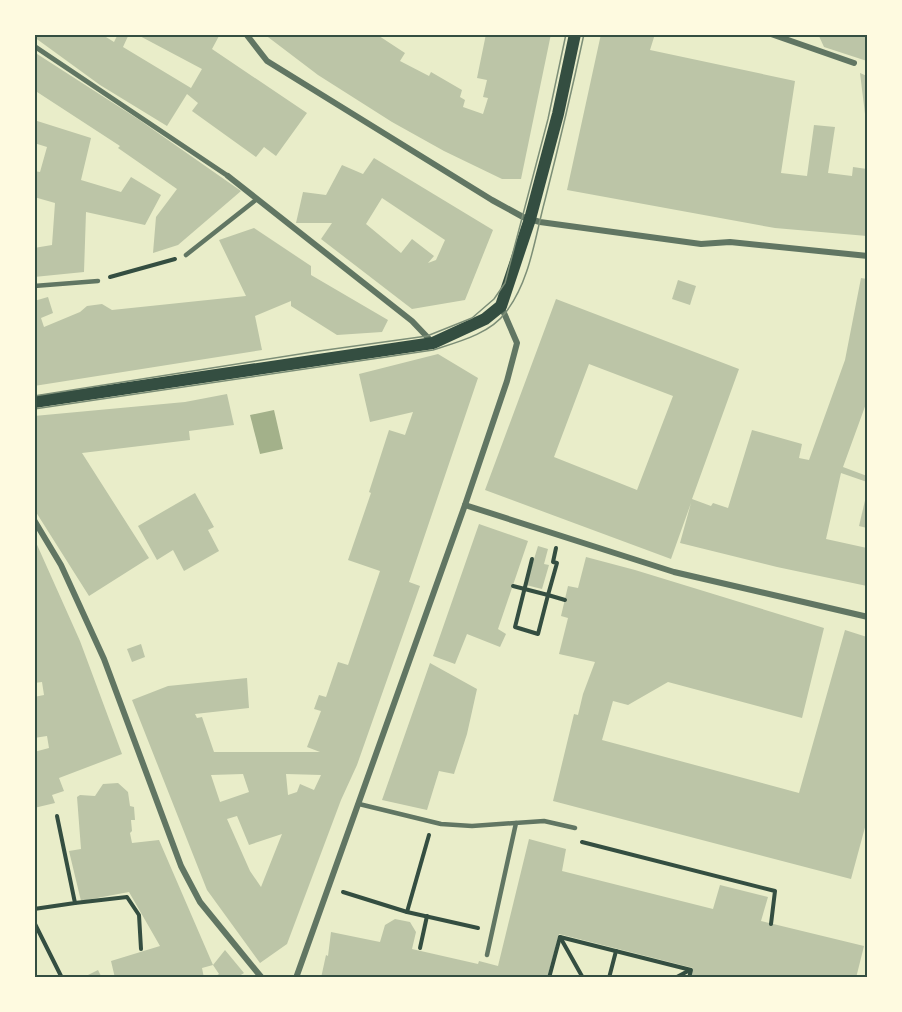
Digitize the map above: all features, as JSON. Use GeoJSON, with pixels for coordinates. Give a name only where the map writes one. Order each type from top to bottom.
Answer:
{"type":"FeatureCollection","features":[{"type":"Feature","properties":{"kind":"main road"},"geometry":{"type":"LineString","coordinates":[[34,402],[433,343],[485,320],[501,306],[530,219],[558,114],[575,34]]}},
{"type":"Feature","properties":{"kind":"street"},"geometry":{"type":"LineString","coordinates":[[246,34],[267,61],[484,195],[530,219],[577,228],[701,244],[730,242],[867,256]]}},
{"type":"Feature","properties":{"kind":"street"},"geometry":{"type":"LineString","coordinates":[[771,34],[854,63]]}},
{"type":"Feature","properties":{"kind":"street"},"geometry":{"type":"LineString","coordinates":[[34,46],[228,176],[412,321],[433,343]]}},
{"type":"Feature","properties":{"kind":"street"},"geometry":{"type":"LineString","coordinates":[[296,978],[507,381],[517,343],[501,306]]}},
{"type":"Feature","properties":{"kind":"street"},"geometry":{"type":"LineString","coordinates":[[465,505],[647,564],[867,617]]}},
{"type":"Feature","properties":{"kind":"street"},"geometry":{"type":"LineString","coordinates":[[34,520],[60,565],[104,659],[181,866],[200,902],[262,978]]}},
{"type":"Feature","properties":{"kind":"lane"},"geometry":{"type":"LineString","coordinates":[[186,255],[257,199]]}},
{"type":"Feature","properties":{"kind":"lane"},"geometry":{"type":"LineString","coordinates":[[34,286],[98,281]]}},
{"type":"Feature","properties":{"kind":"lane"},"geometry":{"type":"LineString","coordinates":[[359,804],[441,824],[472,826],[544,821],[575,828]]}},
{"type":"Feature","properties":{"kind":"lane"},"geometry":{"type":"LineString","coordinates":[[487,955],[516,823]]}},
{"type":"Feature","properties":{"kind":"path"},"geometry":{"type":"LineString","coordinates":[[98,281],[186,255]]}},
{"type":"Feature","properties":{"kind":"path"},"geometry":{"type":"LineString","coordinates":[[532,559],[515,627],[538,634],[557,563],[553,562],[557,544]]}},
{"type":"Feature","properties":{"kind":"path"},"geometry":{"type":"LineString","coordinates":[[513,586],[565,600]]}},
{"type":"Feature","properties":{"kind":"path"},"geometry":{"type":"LineString","coordinates":[[57,816],[75,903]]}},
{"type":"Feature","properties":{"kind":"path"},"geometry":{"type":"LineString","coordinates":[[407,912],[428,840],[430,821]]}},
{"type":"Feature","properties":{"kind":"path"},"geometry":{"type":"LineString","coordinates":[[575,828],[580,842],[775,891],[771,924]]}},
{"type":"Feature","properties":{"kind":"path"},"geometry":{"type":"LineString","coordinates":[[343,892],[407,912],[492,932]]}},
{"type":"Feature","properties":{"kind":"path"},"geometry":{"type":"LineString","coordinates":[[34,909],[127,897],[138,915],[141,949]]}},
{"type":"Feature","properties":{"kind":"path"},"geometry":{"type":"LineString","coordinates":[[420,948],[427,916]]}},
{"type":"Feature","properties":{"kind":"path"},"geometry":{"type":"LineString","coordinates":[[34,922],[62,978]]}},
{"type":"Feature","properties":{"kind":"path"},"geometry":{"type":"LineString","coordinates":[[560,937],[691,970]]}},
{"type":"Feature","properties":{"kind":"path"},"geometry":{"type":"LineString","coordinates":[[549,978],[560,937]]}},
{"type":"Feature","properties":{"kind":"path"},"geometry":{"type":"LineString","coordinates":[[560,937],[583,978]]}},
{"type":"Feature","properties":{"kind":"path"},"geometry":{"type":"LineString","coordinates":[[609,978],[616,951]]}},
{"type":"Feature","properties":{"kind":"path"},"geometry":{"type":"LineString","coordinates":[[675,978],[691,970]]}},
{"type":"Feature","properties":{"kind":"path"},"geometry":{"type":"LineString","coordinates":[[688,978],[691,970]]}},
{"type":"Feature","properties":{"kind":"shaded area"},"geometry":{"type":"Polygon","coordinates":[[[274,410],[283,449],[260,454],[250,415],[274,410]]]}},
{"type":"Feature","properties":{"kind":"building"},"geometry":{"type":"Polygon","coordinates":[[[34,34],[108,34],[106,37],[114,42],[118,34],[129,34],[123,47],[191,88],[202,69],[136,34],[216,34],[219,36],[212,49],[307,113],[276,156],[264,147],[256,157],[192,111],[198,103],[187,94],[167,126],[100,85],[34,37],[34,34]]]}},
{"type":"Feature","properties":{"kind":"building"},"geometry":{"type":"Polygon","coordinates":[[[264,34],[376,34],[405,53],[400,61],[429,76],[431,72],[462,90],[460,97],[465,100],[463,107],[483,114],[488,98],[483,97],[487,80],[477,78],[486,34],[551,34],[521,179],[502,179],[444,151],[392,122],[318,75],[264,34]]]}},
{"type":"Feature","properties":{"kind":"building"},"geometry":{"type":"Polygon","coordinates":[[[601,34],[655,34],[650,50],[795,81],[781,173],[807,176],[814,125],[835,127],[828,173],[852,176],[853,167],[867,169],[867,236],[775,228],[567,190],[601,34]]]}},
{"type":"Feature","properties":{"kind":"building"},"geometry":{"type":"Polygon","coordinates":[[[818,34],[867,34],[867,61],[824,47],[818,34]]]}},
{"type":"Feature","properties":{"kind":"building"},"geometry":{"type":"Polygon","coordinates":[[[34,52],[138,119],[241,191],[178,245],[153,253],[156,217],[177,189],[118,148],[120,146],[34,90],[34,52]]]}},
{"type":"Feature","properties":{"kind":"building"},"geometry":{"type":"Polygon","coordinates":[[[860,73],[867,76],[867,122],[866,122],[860,73]]]}},
{"type":"Feature","properties":{"kind":"building"},"geometry":{"type":"Polygon","coordinates":[[[34,120],[91,138],[81,180],[121,192],[131,177],[161,195],[145,225],[86,212],[84,272],[34,277],[34,248],[52,245],[55,203],[34,197],[34,171],[40,172],[47,147],[34,143],[34,120]]]}},
{"type":"Feature","properties":{"kind":"building"},"geometry":{"type":"Polygon","coordinates":[[[374,158],[493,230],[465,300],[412,309],[321,239],[332,223],[296,223],[303,192],[326,195],[342,165],[363,174],[374,158]],[[382,198],[366,224],[401,253],[412,239],[434,256],[428,263],[436,260],[445,240],[382,198]]]}},
{"type":"Feature","properties":{"kind":"building"},"geometry":{"type":"Polygon","coordinates":[[[254,228],[311,266],[311,275],[388,320],[382,332],[337,335],[291,306],[291,301],[255,316],[262,350],[34,386],[34,301],[48,297],[53,313],[41,318],[44,327],[80,312],[87,306],[102,304],[112,310],[246,296],[219,240],[254,228]]]}},
{"type":"Feature","properties":{"kind":"building"},"geometry":{"type":"Polygon","coordinates":[[[861,278],[867,279],[867,401],[843,467],[867,476],[867,482],[841,473],[826,539],[867,548],[867,586],[680,543],[691,503],[671,559],[485,490],[556,299],[739,369],[692,499],[711,506],[713,503],[728,508],[752,430],[802,444],[799,458],[809,460],[845,360],[861,278]],[[589,364],[554,457],[637,490],[673,396],[589,364]]]}},
{"type":"Feature","properties":{"kind":"building"},"geometry":{"type":"Polygon","coordinates":[[[678,280],[696,286],[690,305],[672,299],[678,280]]]}},
{"type":"Feature","properties":{"kind":"building"},"geometry":{"type":"Polygon","coordinates":[[[438,354],[478,378],[409,582],[420,586],[357,765],[341,800],[287,944],[260,963],[207,890],[132,700],[168,686],[247,678],[249,708],[195,714],[197,718],[202,717],[214,752],[320,752],[307,747],[321,711],[314,709],[319,695],[326,697],[338,662],[348,665],[380,571],[348,560],[389,430],[405,435],[413,412],[370,422],[359,374],[438,354]],[[243,774],[211,775],[220,802],[249,792],[243,774]],[[286,774],[288,795],[297,792],[300,784],[314,790],[321,775],[286,774]],[[237,816],[227,819],[250,871],[261,887],[282,834],[249,845],[237,816]]]}},
{"type":"Feature","properties":{"kind":"building"},"geometry":{"type":"Polygon","coordinates":[[[227,394],[234,425],[189,431],[190,440],[82,453],[149,558],[89,596],[34,509],[34,416],[185,402],[227,394]]]}},
{"type":"Feature","properties":{"kind":"building"},"geometry":{"type":"Polygon","coordinates":[[[867,492],[867,528],[859,526],[867,492]]]}},
{"type":"Feature","properties":{"kind":"building"},"geometry":{"type":"Polygon","coordinates":[[[195,493],[214,527],[208,530],[219,551],[184,571],[173,550],[157,560],[138,526],[195,493]]]}},
{"type":"Feature","properties":{"kind":"building"},"geometry":{"type":"Polygon","coordinates":[[[479,524],[528,541],[498,629],[506,634],[500,647],[467,634],[455,664],[433,656],[479,524]]]}},
{"type":"Feature","properties":{"kind":"building"},"geometry":{"type":"Polygon","coordinates":[[[34,538],[80,641],[122,754],[59,778],[64,791],[52,795],[55,803],[34,808],[34,752],[49,748],[47,736],[34,738],[34,697],[44,695],[42,682],[34,683],[34,538]]]}},
{"type":"Feature","properties":{"kind":"building"},"geometry":{"type":"Polygon","coordinates":[[[538,546],[548,549],[544,564],[549,565],[542,589],[526,585],[538,546]]]}},
{"type":"Feature","properties":{"kind":"building"},"geometry":{"type":"Polygon","coordinates":[[[586,557],[824,628],[802,718],[668,682],[628,705],[613,701],[602,740],[799,793],[845,630],[867,637],[867,820],[851,879],[553,801],[574,714],[578,715],[595,662],[559,654],[568,618],[561,616],[568,586],[578,588],[586,557]]]}},
{"type":"Feature","properties":{"kind":"building"},"geometry":{"type":"Polygon","coordinates":[[[141,644],[145,657],[132,662],[127,649],[141,644]]]}},
{"type":"Feature","properties":{"kind":"building"},"geometry":{"type":"Polygon","coordinates":[[[430,663],[477,689],[467,734],[454,774],[439,771],[427,810],[382,800],[430,663]]]}},
{"type":"Feature","properties":{"kind":"building"},"geometry":{"type":"Polygon","coordinates":[[[118,783],[128,792],[130,806],[134,807],[135,820],[131,820],[132,831],[130,833],[132,843],[159,840],[213,965],[202,968],[204,978],[115,978],[111,961],[160,946],[129,892],[81,901],[69,851],[81,849],[77,797],[80,795],[95,796],[103,784],[118,783]]]}},
{"type":"Feature","properties":{"kind":"building"},"geometry":{"type":"Polygon","coordinates":[[[529,839],[566,849],[562,871],[713,909],[720,885],[768,897],[761,921],[864,946],[856,978],[690,978],[693,968],[559,934],[547,978],[321,978],[326,955],[328,956],[331,932],[380,942],[385,925],[395,919],[410,922],[416,932],[412,949],[478,964],[479,961],[498,966],[529,839]]]}},
{"type":"Feature","properties":{"kind":"building"},"geometry":{"type":"Polygon","coordinates":[[[225,950],[244,973],[236,978],[213,978],[219,974],[213,965],[225,950]]]}},
{"type":"Feature","properties":{"kind":"building"},"geometry":{"type":"Polygon","coordinates":[[[98,970],[102,978],[82,978],[98,970]]]}},
{"type":"Feature","properties":{"kind":"tram line"},"geometry":{"type":"LineString","coordinates":[[34,396],[427,336],[472,318],[494,299],[505,283],[548,119],[566,34]]}},
{"type":"Feature","properties":{"kind":"tram line"},"geometry":{"type":"LineString","coordinates":[[34,409],[433,350],[473,336],[491,326],[499,320],[514,300],[526,273],[535,244],[584,34]]}}]}
